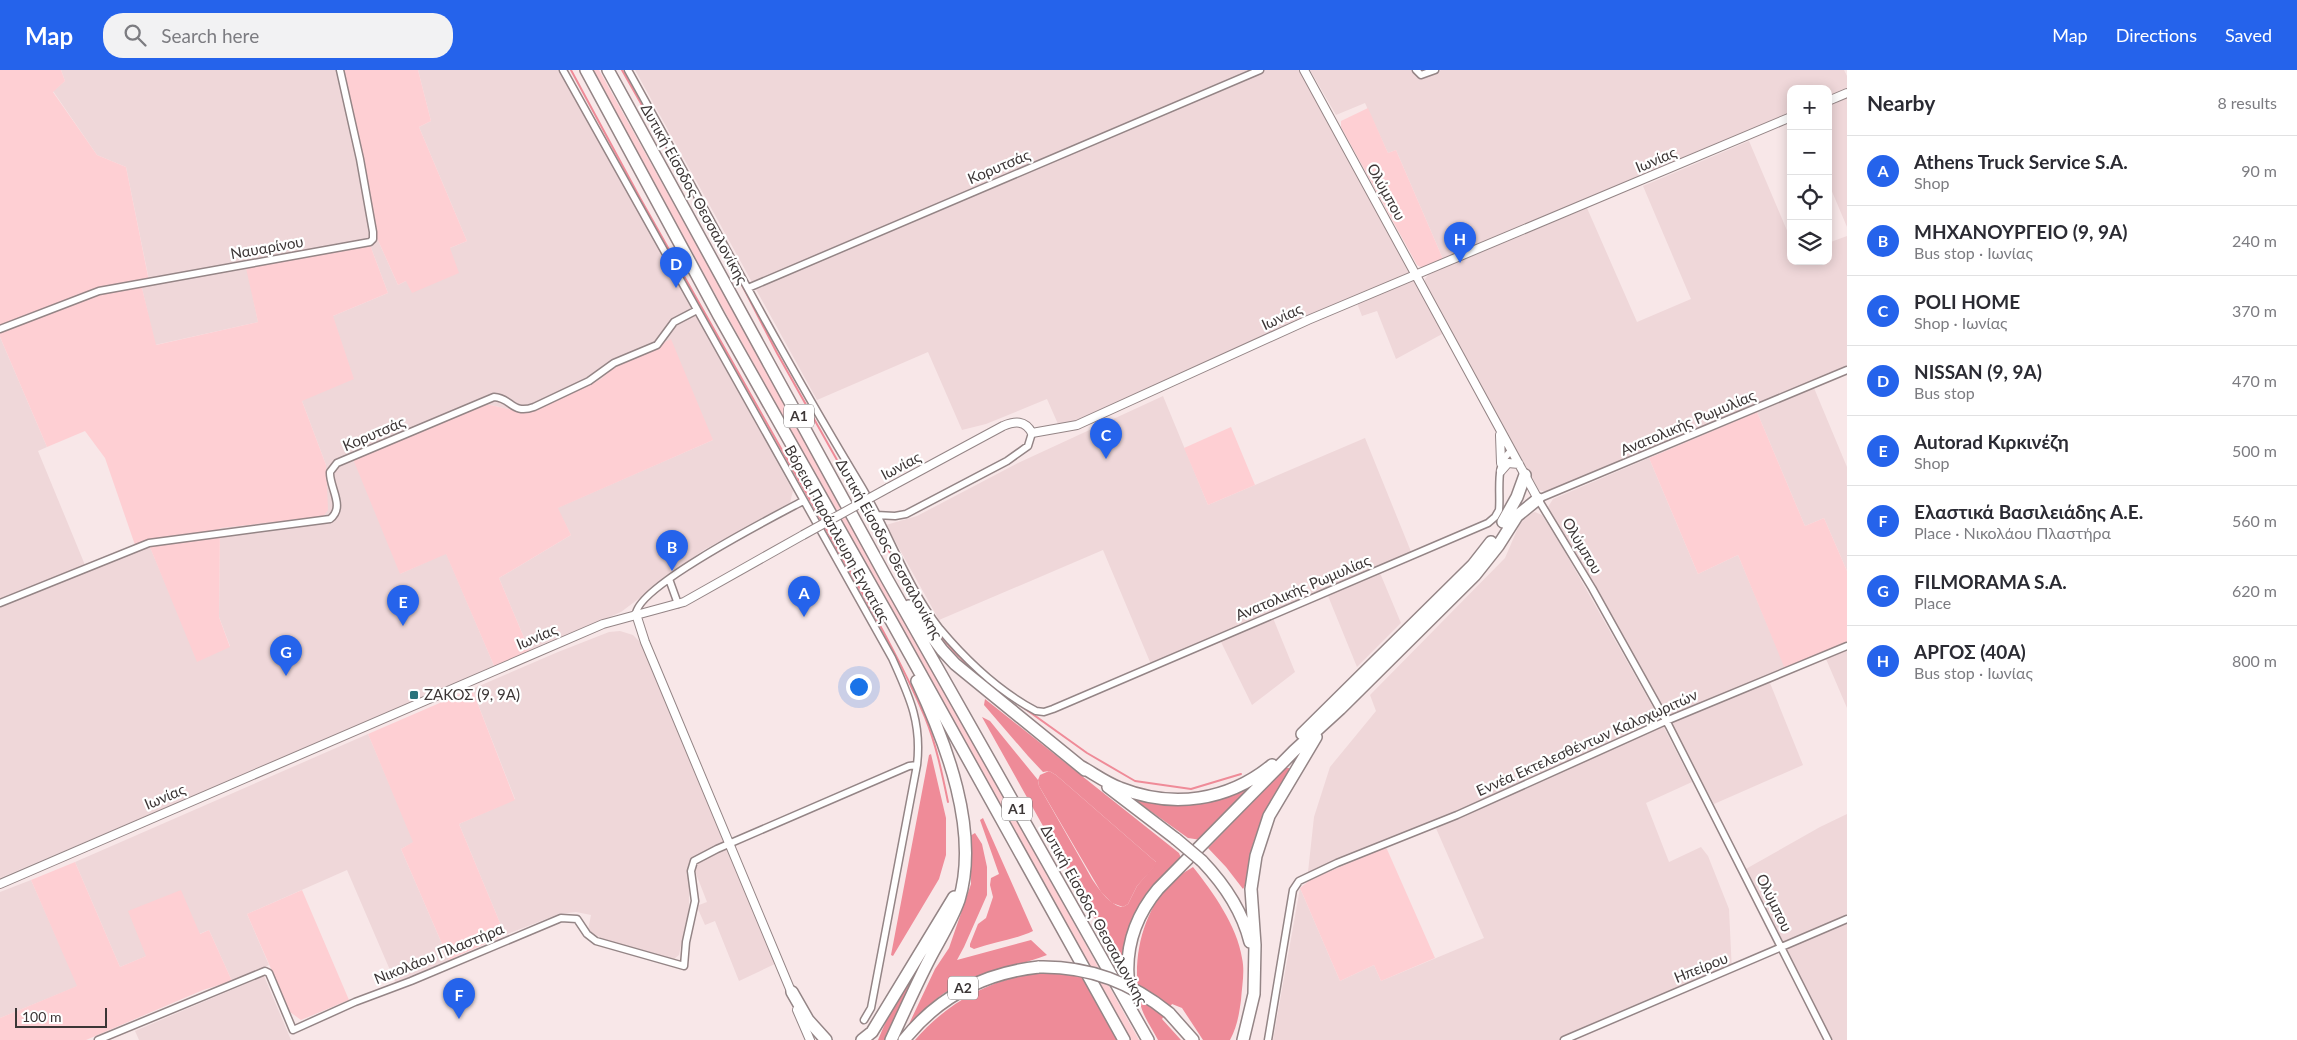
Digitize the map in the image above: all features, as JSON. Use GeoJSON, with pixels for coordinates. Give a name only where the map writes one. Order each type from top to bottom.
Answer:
{"type":"FeatureCollection","features":[{"type":"Feature","properties":{"kind":"highway","name":"Α1"},"geometry":{"type":"LineString","coordinates":[[586,70],[719,316],[894,624],[1124,1040]]}},
{"type":"Feature","properties":{"kind":"highway","name":"Δυτική Είσοδος Θεσσαλονίκης"},"geometry":{"type":"LineString","coordinates":[[608,70],[887,579],[1148,1040]]}},
{"type":"Feature","properties":{"kind":"highway"},"geometry":{"type":"LineString","coordinates":[[1080,766],[1135,794],[1169,800],[1200,799],[1244,784],[1282,756],[1329,706],[1473,565],[1490,544],[1511,510],[1525,475]]}},
{"type":"Feature","properties":{"kind":"highway"},"geometry":{"type":"LineString","coordinates":[[1511,510],[1526,500],[1538,499]]}},
{"type":"Feature","properties":{"kind":"highway"},"geometry":{"type":"LineString","coordinates":[[1148,1040],[1131,1000],[1127,973],[1131,940],[1142,910],[1158,888],[1294,751],[1340,709],[1475,574],[1498,546],[1517,516],[1538,499]]}},
{"type":"Feature","properties":{"kind":"highway"},"geometry":{"type":"LineString","coordinates":[[887,579],[902,595],[942,650],[955,664],[1080,766],[1202,861],[1226,888],[1236,906],[1247,931],[1254,961]]}},
{"type":"Feature","properties":{"kind":"highway"},"geometry":{"type":"LineString","coordinates":[[891,1040],[930,958],[952,918],[963,883],[966,846],[960,804],[947,759],[932,715],[894,624]]}},
{"type":"Feature","properties":{"kind":"highway"},"geometry":{"type":"LineString","coordinates":[[1243,1040],[1254,994],[1255,945],[1251,889],[1253,868],[1263,829],[1310,745],[1340,709]]}},
{"type":"Feature","properties":{"kind":"highway"},"geometry":{"type":"LineString","coordinates":[[862,1040],[872,1032],[963,883]]}},
{"type":"Feature","properties":{"kind":"highway","name":"Α2"},"geometry":{"type":"LineString","coordinates":[[904,1040],[935,1007],[961,989],[992,976],[1039,967],[1068,968],[1107,976],[1142,992],[1169,1012],[1193,1040]]}},
{"type":"Feature","properties":{"kind":"highway"},"geometry":{"type":"LineString","coordinates":[[792,992],[808,1020],[826,1040]]}},
{"type":"Feature","properties":{"kind":"street","name":"Ναυαρίνου"},"geometry":{"type":"LineString","coordinates":[[0,329],[99,291],[373,240],[365,186],[340,70]]}},
{"type":"Feature","properties":{"kind":"street","name":"Βόρεια Παράπλευρη Εγνατίας"},"geometry":{"type":"LineString","coordinates":[[563,70],[892,658],[913,706],[918,734],[917,765],[871,1008],[864,1020]]}},
{"type":"Feature","properties":{"kind":"street"},"geometry":{"type":"LineString","coordinates":[[628,70],[876,515],[895,516],[906,514],[998,466],[1023,452],[1031,441],[1032,432]]}},
{"type":"Feature","properties":{"kind":"street","name":"Κορυτσάς"},"geometry":{"type":"LineString","coordinates":[[748,288],[1260,70]]}},
{"type":"Feature","properties":{"kind":"street","name":"Ολύμπου"},"geometry":{"type":"LineString","coordinates":[[1304,70],[1417,274],[1538,499],[1592,588],[1666,721],[1828,1040]]}},
{"type":"Feature","properties":{"kind":"street"},"geometry":{"type":"LineString","coordinates":[[1416,70],[1421,76],[1435,70]]}},
{"type":"Feature","properties":{"kind":"street"},"geometry":{"type":"LineString","coordinates":[[1832,99],[1847,93]]}},
{"type":"Feature","properties":{"kind":"street","name":"Ιωνίας"},"geometry":{"type":"LineString","coordinates":[[0,884],[603,624],[678,604],[1008,424],[1025,424],[1032,432],[1076,425],[1308,320],[1787,119]]}},
{"type":"Feature","properties":{"kind":"street","name":"Κορυτσάς"},"geometry":{"type":"LineString","coordinates":[[0,604],[149,543],[330,519],[336,512],[337,503],[330,472],[337,463],[494,397],[500,398],[518,410],[534,407],[589,381],[614,363],[657,344],[674,322],[697,310]]}},
{"type":"Feature","properties":{"kind":"street","name":"Ανατολικής Ρωμυλίας"},"geometry":{"type":"LineString","coordinates":[[1538,499],[1847,370]]}},
{"type":"Feature","properties":{"kind":"street"},"geometry":{"type":"LineString","coordinates":[[1499,428],[1502,448],[1501,467]]}},
{"type":"Feature","properties":{"kind":"street"},"geometry":{"type":"LineString","coordinates":[[1501,467],[1505,455],[1512,452]]}},
{"type":"Feature","properties":{"kind":"street"},"geometry":{"type":"LineString","coordinates":[[1501,467],[1508,463],[1519,464]]}},
{"type":"Feature","properties":{"kind":"street","name":"Ανατολικής Ρωμυλίας"},"geometry":{"type":"LineString","coordinates":[[876,515],[918,593],[939,627],[952,643],[986,675],[1014,697],[1039,712],[1054,709],[1488,523],[1496,517],[1499,510],[1501,467]]}},
{"type":"Feature","properties":{"kind":"street"},"geometry":{"type":"LineString","coordinates":[[803,501],[710,552],[668,579],[642,601],[636,609],[636,614],[645,642],[731,843],[810,1040]]}},
{"type":"Feature","properties":{"kind":"street"},"geometry":{"type":"LineString","coordinates":[[668,579],[678,604]]}},
{"type":"Feature","properties":{"kind":"street","name":"Εννέα Εκτελεσθέντων Καλοχωριτών"},"geometry":{"type":"LineString","coordinates":[[1268,1040],[1294,887],[1299,881],[1457,815],[1666,721],[1847,646]]}},
{"type":"Feature","properties":{"kind":"street"},"geometry":{"type":"LineString","coordinates":[[731,843],[909,766],[917,765]]}},
{"type":"Feature","properties":{"kind":"street","name":"Νικολάου Πλαστήρα"},"geometry":{"type":"LineString","coordinates":[[98,1040],[265,971],[269,974],[293,1030],[355,1002],[411,981],[561,918],[577,919],[587,934],[596,941],[684,966],[686,942],[695,897],[692,865],[700,856],[731,843]]}},
{"type":"Feature","properties":{"kind":"street","name":"Ηπείρου"},"geometry":{"type":"LineString","coordinates":[[1564,1040],[1847,919]]}},
{"type":"Feature","properties":{"kind":"shaded area"},"geometry":{"type":"Polygon","coordinates":[[[0,70],[61,70],[65,81],[53,92],[97,155],[126,167],[150,286],[142,288],[156,345],[258,322],[246,268],[370,245],[388,293],[333,316],[354,379],[302,401],[326,465],[328,510],[323,517],[220,528],[219,617],[230,647],[197,662],[147,540],[135,545],[105,458],[85,431],[47,447],[0,337],[0,70]]]}},
{"type":"Feature","properties":{"kind":"shaded area"},"geometry":{"type":"Polygon","coordinates":[[[61,70],[344,70],[377,238],[398,285],[450,248],[467,241],[419,127],[431,121],[418,70],[560,70],[793,491],[790,503],[702,551],[621,612],[530,652],[499,578],[571,535],[557,508],[713,440],[616,365],[601,379],[528,413],[486,404],[400,574],[446,553],[495,668],[0,878],[0,337],[47,447],[38,451],[85,565],[147,540],[198,661],[230,646],[219,617],[220,528],[322,517],[326,465],[302,401],[333,316],[388,293],[370,245],[247,268],[258,322],[155,345],[142,288],[150,285],[126,167],[97,155],[53,91],[65,81],[61,70]]]}},
{"type":"Feature","properties":{"kind":"shaded area"},"geometry":{"type":"Polygon","coordinates":[[[344,70],[418,70],[431,121],[419,127],[467,241],[450,248],[459,273],[412,293],[406,281],[398,285],[377,238],[344,70]]]}},
{"type":"Feature","properties":{"kind":"shaded area"},"geometry":{"type":"Polygon","coordinates":[[[591,70],[599,70],[1139,1040],[1128,1040],[591,70]]]}},
{"type":"Feature","properties":{"kind":"shaded area"},"geometry":{"type":"Polygon","coordinates":[[[635,70],[1301,70],[1410,273],[1408,276],[1075,422],[1058,424],[1047,399],[986,424],[962,430],[928,352],[817,400],[635,70]]]}},
{"type":"Feature","properties":{"kind":"shaded area"},"geometry":{"type":"Polygon","coordinates":[[[1310,70],[1415,70],[1419,79],[1441,70],[1844,70],[1847,76],[1847,90],[1832,96],[1832,85],[1787,85],[1787,115],[1443,259],[1396,150],[1388,153],[1365,103],[1336,115],[1310,70]]]}},
{"type":"Feature","properties":{"kind":"shaded area"},"geometry":{"type":"Polygon","coordinates":[[[1847,98],[1847,227],[1832,191],[1832,104],[1847,98]]]}},
{"type":"Feature","properties":{"kind":"shaded area"},"geometry":{"type":"Polygon","coordinates":[[[1368,108],[1388,153],[1396,150],[1443,259],[1430,266],[1420,267],[1417,265],[1341,127],[1341,121],[1368,108]]]}},
{"type":"Feature","properties":{"kind":"shaded area"},"geometry":{"type":"Polygon","coordinates":[[[1749,141],[1787,231],[1787,265],[1832,265],[1832,242],[1847,236],[1847,367],[1550,493],[1539,490],[1425,284],[1425,279],[1429,274],[1587,208],[1637,322],[1691,299],[1643,186],[1749,141]]]}},
{"type":"Feature","properties":{"kind":"shaded area"},"geometry":{"type":"Polygon","coordinates":[[[1415,280],[1444,333],[1396,359],[1377,311],[1362,316],[1357,303],[1415,280]]]}},
{"type":"Feature","properties":{"kind":"shaded area"},"geometry":{"type":"Polygon","coordinates":[[[671,339],[713,440],[558,508],[571,535],[499,578],[530,652],[495,668],[446,554],[400,574],[353,459],[486,404],[528,413],[601,379],[616,365],[671,339]]]}},
{"type":"Feature","properties":{"kind":"shaded area"},"geometry":{"type":"Polygon","coordinates":[[[1814,388],[1847,467],[1847,571],[1824,518],[1805,526],[1757,412],[1814,388]]]}},
{"type":"Feature","properties":{"kind":"shaded area"},"geometry":{"type":"Polygon","coordinates":[[[1163,396],[1208,505],[1365,438],[1414,559],[1380,573],[1401,623],[1357,667],[1328,596],[1273,618],[1295,672],[1252,705],[1221,642],[1153,669],[1103,550],[939,620],[886,525],[917,516],[1018,463],[1163,396]]]}},
{"type":"Feature","properties":{"kind":"shaded area"},"geometry":{"type":"Polygon","coordinates":[[[1757,412],[1805,526],[1824,518],[1847,571],[1847,643],[1785,669],[1738,555],[1698,574],[1649,458],[1757,412]]]}},
{"type":"Feature","properties":{"kind":"shaded area"},"geometry":{"type":"Polygon","coordinates":[[[1231,427],[1255,485],[1208,505],[1184,448],[1231,427]]]}},
{"type":"Feature","properties":{"kind":"shaded area"},"geometry":{"type":"Polygon","coordinates":[[[1649,458],[1698,574],[1738,555],[1788,674],[1770,683],[1803,765],[1714,804],[1548,507],[1553,499],[1649,458]]]}},
{"type":"Feature","properties":{"kind":"shaded area"},"geometry":{"type":"Polygon","coordinates":[[[1535,512],[1542,515],[1561,545],[1658,716],[1692,782],[1646,803],[1669,862],[1701,847],[1708,856],[1729,909],[1732,972],[1573,1040],[1273,1040],[1300,888],[1340,981],[1374,965],[1381,981],[1484,938],[1435,826],[1310,880],[1308,872],[1314,817],[1330,767],[1376,711],[1370,695],[1505,558],[1523,516],[1535,512]]]}},
{"type":"Feature","properties":{"kind":"shaded area"},"geometry":{"type":"Polygon","coordinates":[[[620,631],[633,635],[641,643],[777,963],[739,981],[715,921],[705,925],[698,909],[699,905],[707,902],[695,871],[689,873],[689,909],[679,955],[674,959],[607,942],[588,930],[591,915],[576,912],[559,914],[505,935],[459,824],[515,799],[472,689],[609,632],[620,631]]]}},
{"type":"Feature","properties":{"kind":"shaded area"},"geometry":{"type":"Polygon","coordinates":[[[1847,650],[1847,708],[1826,659],[1847,650]]]}},
{"type":"Feature","properties":{"kind":"shaded area"},"geometry":{"type":"Polygon","coordinates":[[[472,689],[515,800],[459,824],[505,935],[449,960],[401,849],[413,842],[368,734],[472,689]]]}},
{"type":"Feature","properties":{"kind":"shaded area"},"geometry":{"type":"Polygon","coordinates":[[[985,699],[1179,853],[1181,858],[1148,895],[1124,958],[1117,958],[982,717],[990,721],[1038,780],[1039,786],[1092,879],[1109,900],[1118,906],[1123,907],[1128,904],[1137,886],[1156,862],[1056,775],[1049,771],[1043,772],[984,705],[985,699]]]}},
{"type":"Feature","properties":{"kind":"shaded area"},"geometry":{"type":"Polygon","coordinates":[[[368,734],[414,842],[401,849],[449,960],[396,984],[347,870],[247,914],[269,965],[232,981],[209,930],[120,967],[75,862],[368,734]]]}},
{"type":"Feature","properties":{"kind":"shaded area"},"geometry":{"type":"Polygon","coordinates":[[[931,754],[946,818],[946,855],[939,879],[893,956],[891,955],[929,755],[931,754]]]}},
{"type":"Feature","properties":{"kind":"shaded area"},"geometry":{"type":"Polygon","coordinates":[[[1286,768],[1289,768],[1290,772],[1266,812],[1257,833],[1250,856],[1247,882],[1243,889],[1208,848],[1286,768]]]}},
{"type":"Feature","properties":{"kind":"shaded area"},"geometry":{"type":"Polygon","coordinates":[[[1049,771],[1156,862],[1156,865],[1137,886],[1128,904],[1123,907],[1112,903],[1101,892],[1039,786],[1038,780],[1040,775],[1049,771]]]}},
{"type":"Feature","properties":{"kind":"shaded area"},"geometry":{"type":"Polygon","coordinates":[[[1244,790],[1248,792],[1201,840],[1188,838],[1135,800],[1135,798],[1178,803],[1202,802],[1244,790]]]}},
{"type":"Feature","properties":{"kind":"shaded area"},"geometry":{"type":"Polygon","coordinates":[[[1847,814],[1847,1040],[1831,1040],[1744,870],[1847,814]]]}},
{"type":"Feature","properties":{"kind":"shaded area"},"geometry":{"type":"Polygon","coordinates":[[[983,818],[1033,931],[1019,937],[974,949],[970,947],[970,944],[978,924],[986,918],[993,897],[990,885],[991,878],[999,874],[980,820],[983,818]]]}},
{"type":"Feature","properties":{"kind":"shaded area"},"geometry":{"type":"Polygon","coordinates":[[[975,833],[982,844],[987,867],[987,895],[957,960],[1031,940],[1047,955],[960,984],[934,1001],[911,1027],[909,1024],[935,969],[949,948],[971,884],[970,836],[975,833]]]}},
{"type":"Feature","properties":{"kind":"shaded area"},"geometry":{"type":"Polygon","coordinates":[[[1386,847],[1435,958],[1381,981],[1374,965],[1340,981],[1300,888],[1310,880],[1386,847]]]}},
{"type":"Feature","properties":{"kind":"shaded area"},"geometry":{"type":"Polygon","coordinates":[[[75,862],[120,967],[146,956],[128,911],[181,890],[200,934],[209,930],[232,981],[203,990],[86,1040],[0,1040],[0,1018],[77,986],[31,880],[75,862]]]}},
{"type":"Feature","properties":{"kind":"shaded area"},"geometry":{"type":"Polygon","coordinates":[[[1193,867],[1216,898],[1230,922],[1242,958],[1243,973],[1240,1005],[1236,1026],[1230,1040],[1203,1040],[1182,1008],[1172,1004],[1162,1019],[1181,1040],[1158,1040],[1141,1007],[1137,969],[1138,953],[1147,921],[1163,892],[1176,878],[1193,867]]]}},
{"type":"Feature","properties":{"kind":"shaded area"},"geometry":{"type":"Polygon","coordinates":[[[31,880],[78,986],[0,1018],[0,892],[31,880]]]}},
{"type":"Feature","properties":{"kind":"shaded area"},"geometry":{"type":"Polygon","coordinates":[[[302,890],[349,1000],[301,1020],[290,1012],[247,914],[302,890]]]}},
{"type":"Feature","properties":{"kind":"shaded area"},"geometry":{"type":"Polygon","coordinates":[[[925,962],[887,1040],[878,1040],[887,1019],[910,979],[925,962]]]}},
{"type":"Feature","properties":{"kind":"shaded area"},"geometry":{"type":"Polygon","coordinates":[[[1040,972],[1081,975],[1119,1040],[915,1040],[942,1014],[971,994],[1004,981],[1040,972]]]}},
{"type":"Feature","properties":{"kind":"shaded area"},"geometry":{"type":"Polygon","coordinates":[[[264,976],[291,1040],[139,1040],[135,1031],[264,976]]]}},
{"type":"Feature","properties":{"kind":"waterway"},"geometry":{"type":"LineString","coordinates":[[571,70],[640,198],[823,523]]}},
{"type":"Feature","properties":{"kind":"waterway"},"geometry":{"type":"LineString","coordinates":[[622,70],[706,218]]}},
{"type":"Feature","properties":{"kind":"waterway"},"geometry":{"type":"LineString","coordinates":[[740,281],[777,353],[860,501]]}},
{"type":"Feature","properties":{"kind":"waterway"},"geometry":{"type":"LineString","coordinates":[[863,505],[912,592]]}},
{"type":"Feature","properties":{"kind":"waterway"},"geometry":{"type":"LineString","coordinates":[[825,527],[877,620],[914,692],[932,738],[948,802]]}},
{"type":"Feature","properties":{"kind":"waterway"},"geometry":{"type":"LineString","coordinates":[[928,617],[943,639],[961,658],[1001,692]]}},
{"type":"Feature","properties":{"kind":"waterway"},"geometry":{"type":"LineString","coordinates":[[1013,700],[1087,753],[1135,781],[1191,789],[1241,774]]}},
{"type":"Feature","properties":{"kind":"place","name":"ΑΡΓΟΣ (40Α)"},"geometry":{"type":"Point","coordinates":[1460,263]}},
{"type":"Feature","properties":{"kind":"place","name":"NISSAN (9, 9Α)"},"geometry":{"type":"Point","coordinates":[676,288]}},
{"type":"Feature","properties":{"kind":"place","name":"POLI HOME"},"geometry":{"type":"Point","coordinates":[1106,459]}},
{"type":"Feature","properties":{"kind":"place","name":"ΜΗΧΑΝΟΥΡΓΕΙΟ (9, 9Α)"},"geometry":{"type":"Point","coordinates":[672,571]}},
{"type":"Feature","properties":{"kind":"place","name":"Athens Truck Service S.A."},"geometry":{"type":"Point","coordinates":[804,617]}},
{"type":"Feature","properties":{"kind":"place","name":"Autorad Κιρκινέζη"},"geometry":{"type":"Point","coordinates":[403,626]}},
{"type":"Feature","properties":{"kind":"place","name":"FILMORAMA S.A."},"geometry":{"type":"Point","coordinates":[286,676]}},
{"type":"Feature","properties":{"kind":"place","name":"ΖΑΚΟΣ (9, 9Α)"},"geometry":{"type":"Point","coordinates":[414,695]}},
{"type":"Feature","properties":{"kind":"place","name":"Ελαστικά Βασιλειάδης Α.Ε."},"geometry":{"type":"Point","coordinates":[459,1019]}}]}
